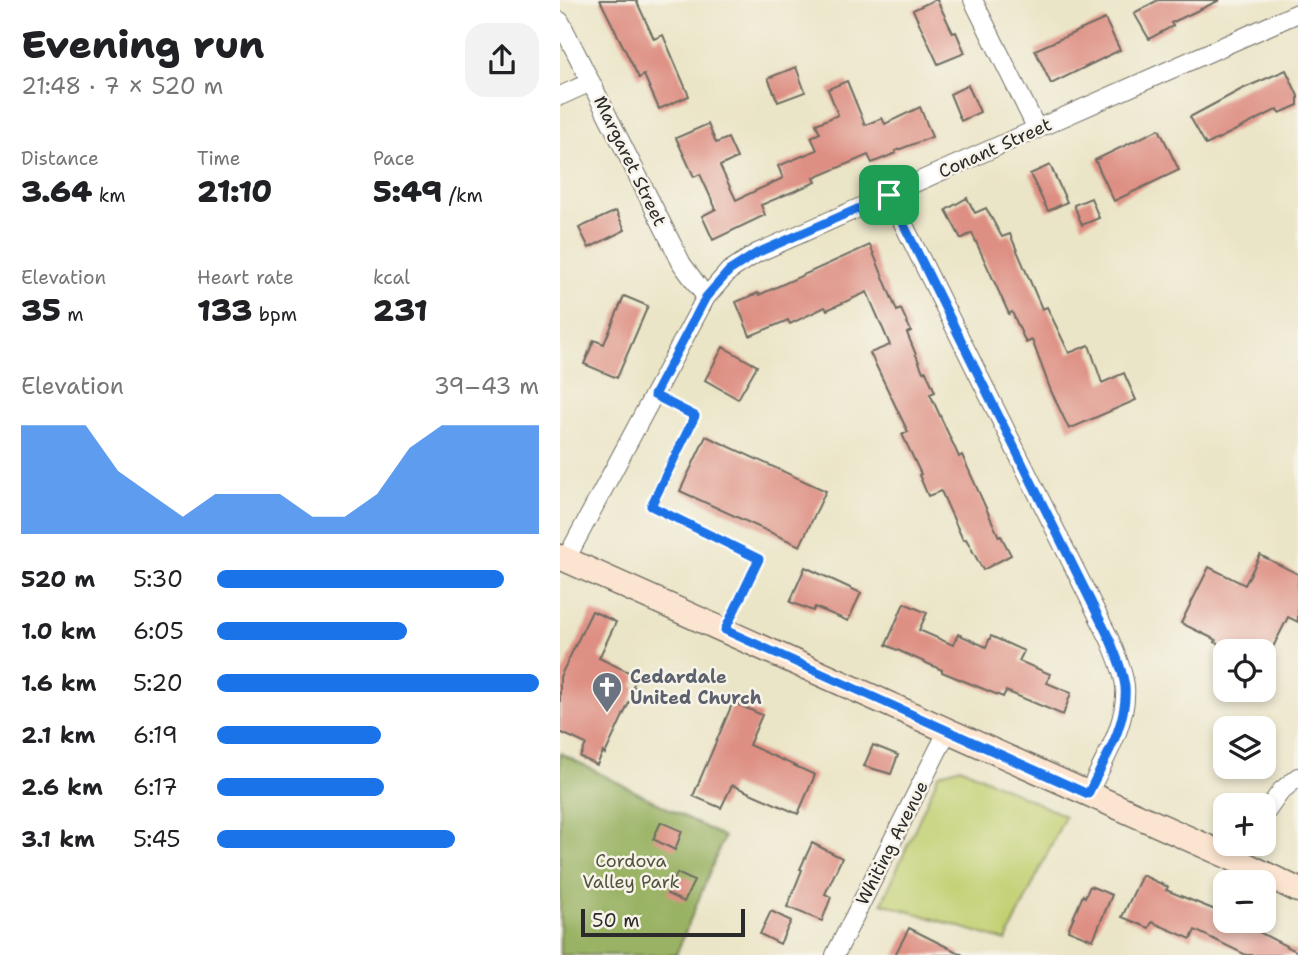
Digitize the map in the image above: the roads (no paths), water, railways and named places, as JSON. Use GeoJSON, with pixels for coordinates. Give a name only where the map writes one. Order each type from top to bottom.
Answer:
{"type":"FeatureCollection","features":[{"type":"Feature","properties":{"kind":"main road"},"geometry":{"type":"LineString","coordinates":[[563,558],[1088,794],[1213,842]]}},
{"type":"Feature","properties":{"kind":"main road"},"geometry":{"type":"LineString","coordinates":[[1245,856],[1298,890]]}},
{"type":"Feature","properties":{"kind":"street"},"geometry":{"type":"LineString","coordinates":[[973,0],[1037,129]]}},
{"type":"Feature","properties":{"kind":"street","name":"Conant Street"},"geometry":{"type":"LineString","coordinates":[[563,558],[706,297],[729,271],[757,253],[1298,13]]}},
{"type":"Feature","properties":{"kind":"street","name":"Margaret Street"},"geometry":{"type":"LineString","coordinates":[[560,21],[682,264],[706,297]]}},
{"type":"Feature","properties":{"kind":"street"},"geometry":{"type":"LineString","coordinates":[[560,96],[591,82]]}},
{"type":"Feature","properties":{"kind":"street"},"geometry":{"type":"LineString","coordinates":[[889,195],[1120,665],[1125,687],[1124,708],[1118,728],[1088,794]]}},
{"type":"Feature","properties":{"kind":"street","name":"Whiting Avenue"},"geometry":{"type":"LineString","coordinates":[[835,955],[948,730]]}},
{"type":"Feature","properties":{"kind":"street"},"geometry":{"type":"LineString","coordinates":[[1276,797],[1298,777]]}},
{"type":"Feature","properties":{"kind":"lane"},"geometry":{"type":"LineString","coordinates":[[654,395],[695,416],[651,506],[759,559],[725,630]]}},
{"type":"Feature","properties":{"kind":"place","name":"Cedardale United Church"},"geometry":{"type":"Point","coordinates":[607,714]}},
{"type":"Feature","properties":{"kind":"park label","name":"Cordova Valley Park"},"geometry":{"type":"Point","coordinates":[631,871]}}]}
